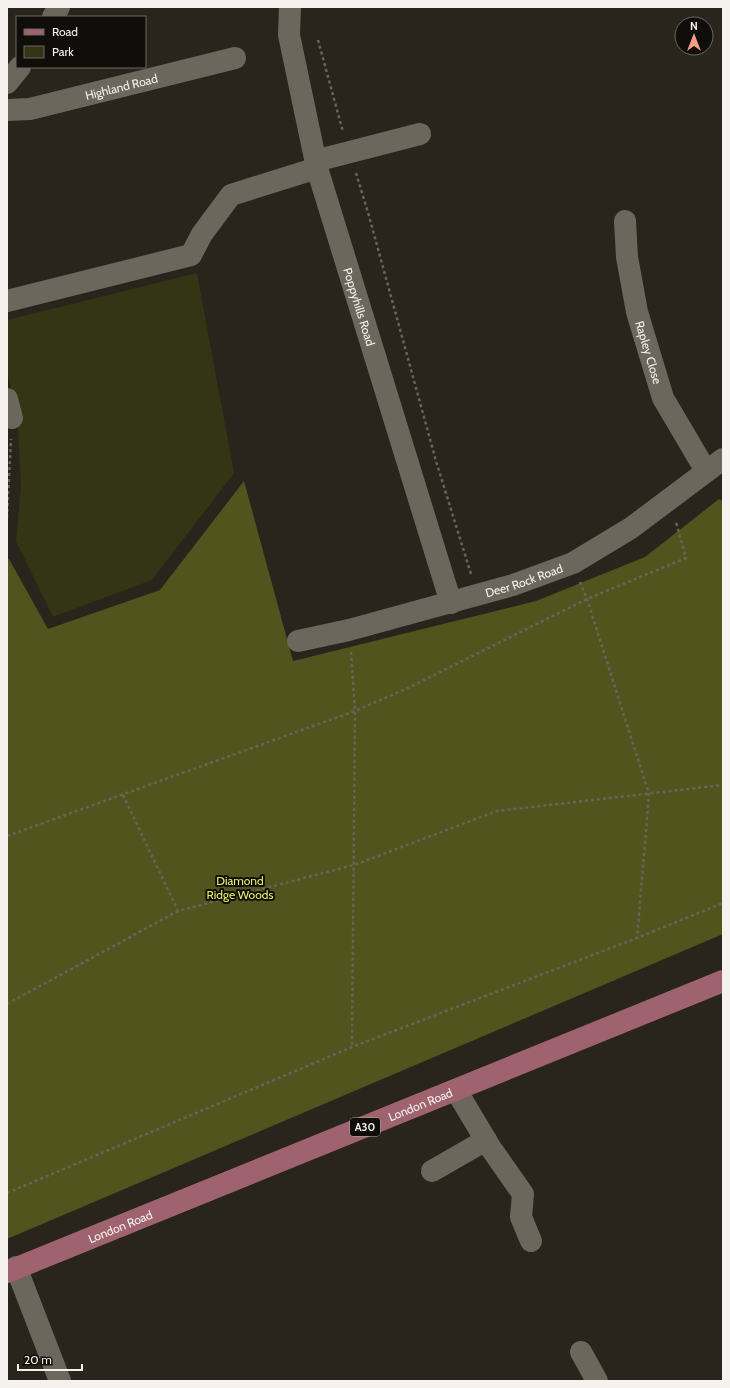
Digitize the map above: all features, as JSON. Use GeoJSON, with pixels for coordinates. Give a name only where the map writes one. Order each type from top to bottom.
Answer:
{"type":"FeatureCollection","features":[{"type":"Feature","properties":{"kind":"main road","name":"London Road"},"geometry":{"type":"LineString","coordinates":[[12,1269],[723,981]]}},
{"type":"Feature","properties":{"kind":"street"},"geometry":{"type":"LineString","coordinates":[[54,16],[59,7]]}},
{"type":"Feature","properties":{"kind":"street","name":"Poppyhills Road"},"geometry":{"type":"LineString","coordinates":[[290,7],[289,35],[316,164],[451,603]]}},
{"type":"Feature","properties":{"kind":"street","name":"Highland Road"},"geometry":{"type":"LineString","coordinates":[[7,110],[30,109],[235,58]]}},
{"type":"Feature","properties":{"kind":"street"},"geometry":{"type":"LineString","coordinates":[[7,83],[19,68]]}},
{"type":"Feature","properties":{"kind":"street"},"geometry":{"type":"LineString","coordinates":[[7,301],[190,255],[202,234],[231,195],[349,152],[420,134]]}},
{"type":"Feature","properties":{"kind":"street","name":"Rapley Close"},"geometry":{"type":"LineString","coordinates":[[625,222],[627,257],[637,312],[663,398],[715,465]]}},
{"type":"Feature","properties":{"kind":"street","name":"Deer Rock Road"},"geometry":{"type":"LineString","coordinates":[[298,641],[349,630],[451,603],[513,585],[572,563],[631,528],[715,465]]}},
{"type":"Feature","properties":{"kind":"street"},"geometry":{"type":"LineString","coordinates":[[456,1090],[486,1140],[523,1194],[522,1217],[531,1241]]}},
{"type":"Feature","properties":{"kind":"street"},"geometry":{"type":"LineString","coordinates":[[432,1172],[486,1140]]}},
{"type":"Feature","properties":{"kind":"street"},"geometry":{"type":"LineString","coordinates":[[12,1269],[60,1381]]}},
{"type":"Feature","properties":{"kind":"street"},"geometry":{"type":"LineString","coordinates":[[581,1352],[597,1381]]}},
{"type":"Feature","properties":{"kind":"path"},"geometry":{"type":"LineString","coordinates":[[318,40],[349,152],[369,216],[436,462],[478,595]]}},
{"type":"Feature","properties":{"kind":"path"},"geometry":{"type":"LineString","coordinates":[[7,518],[10,409]]}},
{"type":"Feature","properties":{"kind":"path"},"geometry":{"type":"LineString","coordinates":[[7,836],[355,711],[408,688],[587,599],[686,558],[670,498]]}},
{"type":"Feature","properties":{"kind":"path"},"geometry":{"type":"LineString","coordinates":[[572,563],[587,599],[649,794],[637,938]]}},
{"type":"Feature","properties":{"kind":"path"},"geometry":{"type":"LineString","coordinates":[[349,630],[355,711],[352,1047]]}},
{"type":"Feature","properties":{"kind":"path"},"geometry":{"type":"LineString","coordinates":[[7,1004],[178,911],[354,865],[497,811],[723,785]]}},
{"type":"Feature","properties":{"kind":"path"},"geometry":{"type":"LineString","coordinates":[[123,795],[178,911]]}},
{"type":"Feature","properties":{"kind":"path"},"geometry":{"type":"LineString","coordinates":[[7,1193],[352,1047],[637,938],[723,903]]}},
{"type":"Feature","properties":{"kind":"green space"},"geometry":{"type":"Polygon","coordinates":[[[197,273],[234,473],[152,580],[53,617],[16,541],[21,486],[17,412],[7,372],[7,320],[197,273]]]}},
{"type":"Feature","properties":{"kind":"green space","name":"Diamond Ridge Woods"},"geometry":{"type":"Polygon","coordinates":[[[244,481],[293,661],[536,601],[645,557],[719,499],[723,501],[723,934],[7,1239],[7,559],[9,559],[48,629],[160,590],[244,481]]]}}]}
